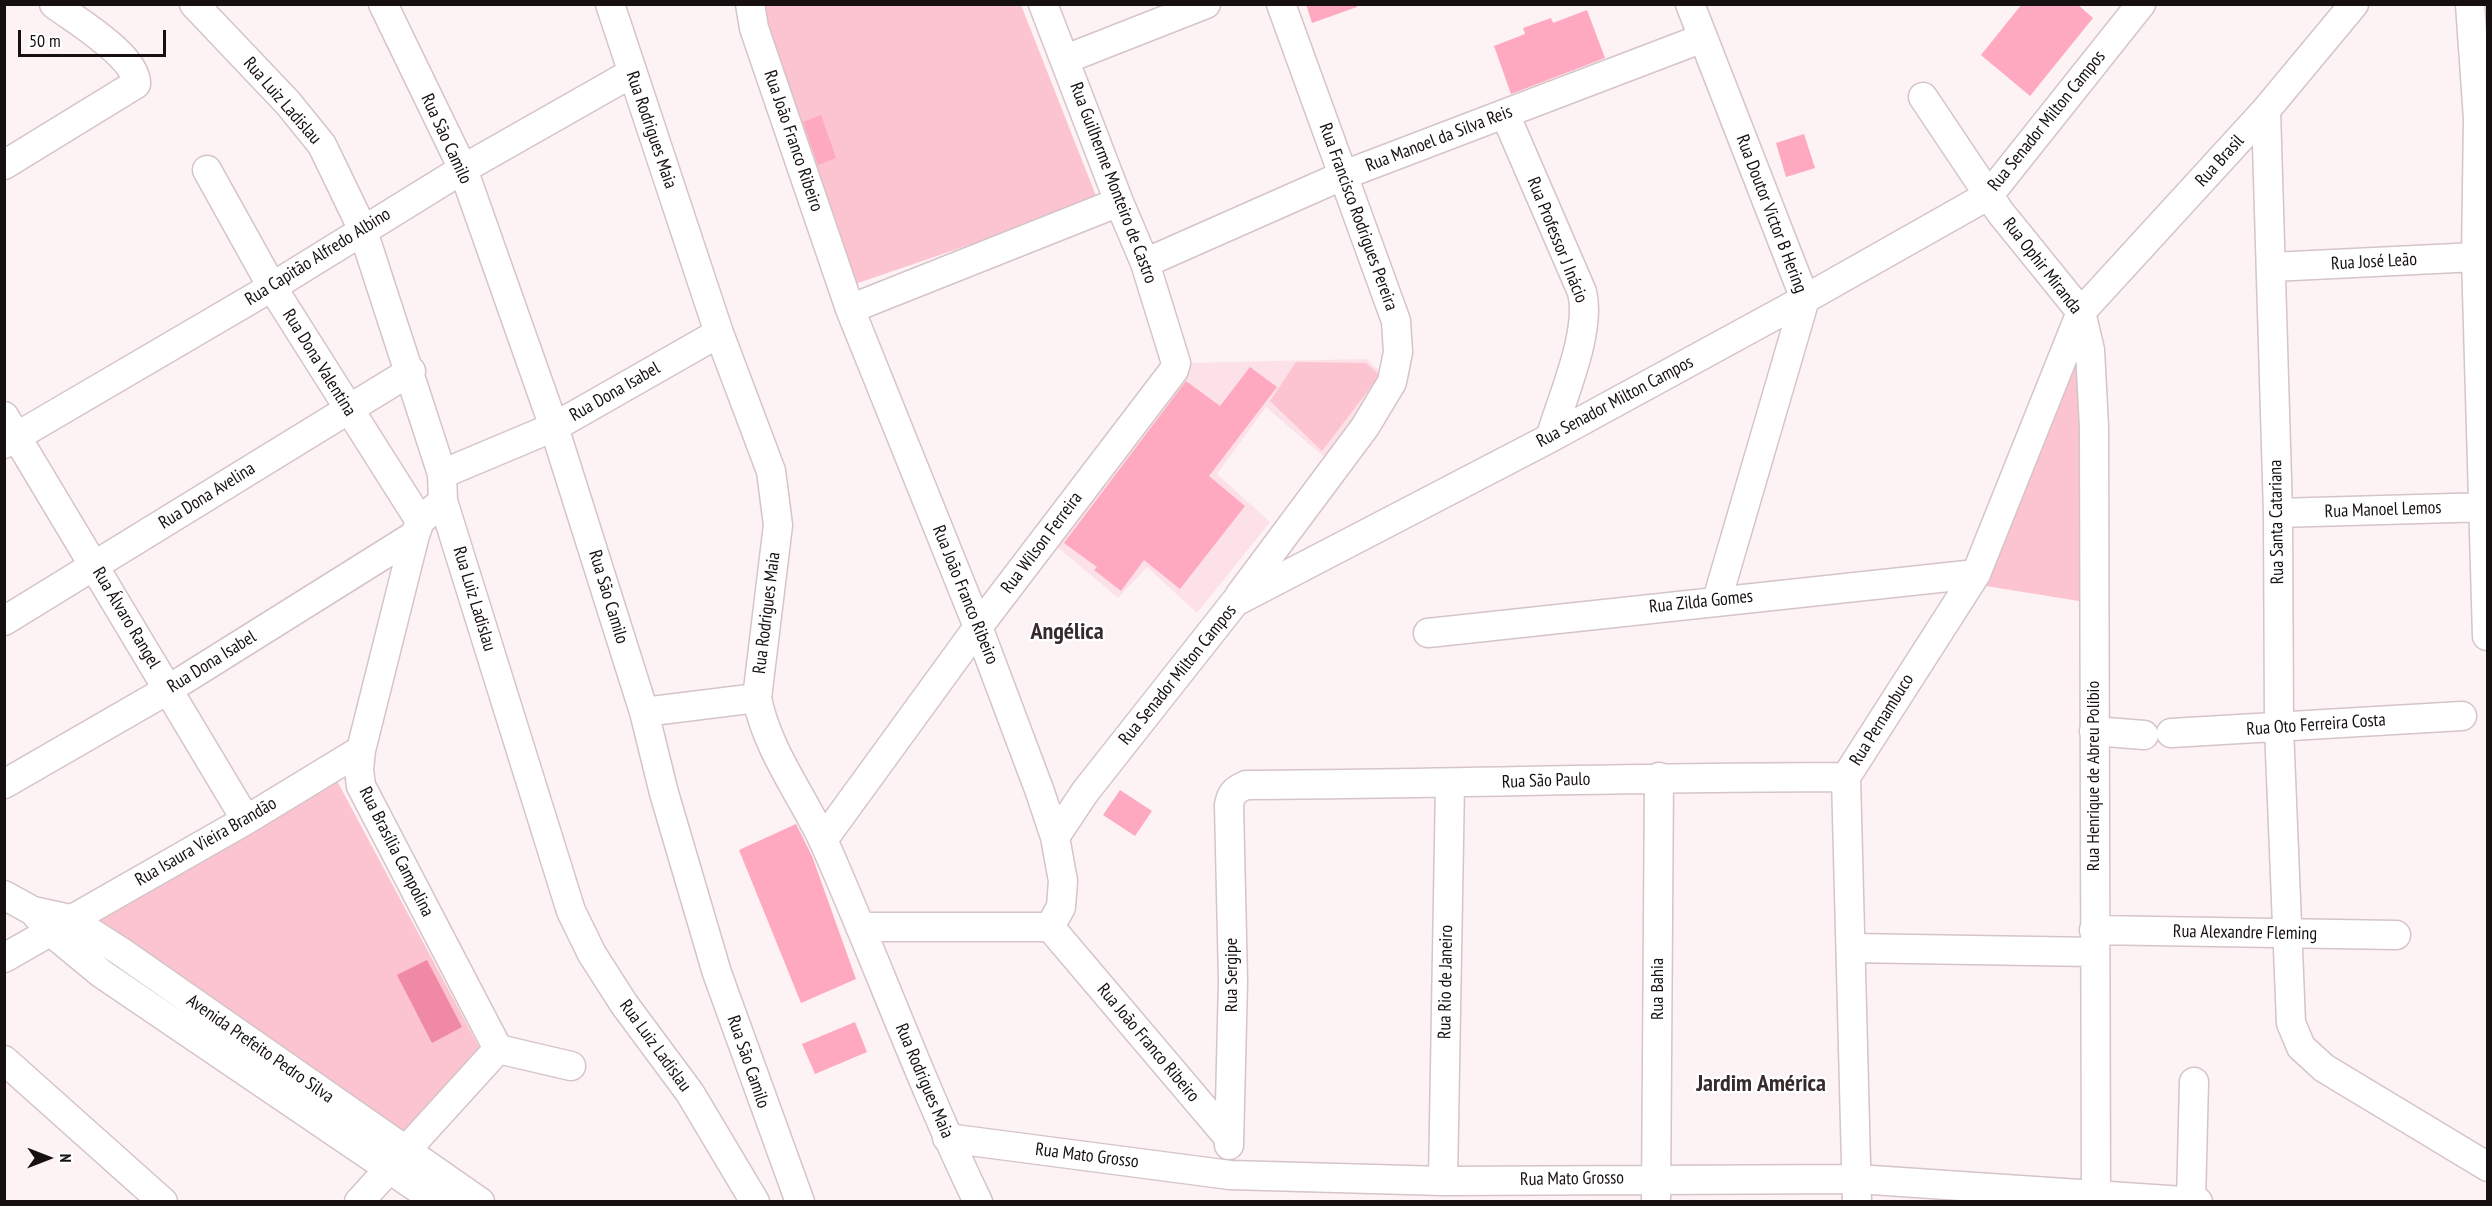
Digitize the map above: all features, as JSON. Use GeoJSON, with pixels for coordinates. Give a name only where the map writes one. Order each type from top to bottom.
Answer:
{"type":"FeatureCollection","features":[{"type":"Feature","properties":{"kind":"street"},"geometry":{"type":"LineString","coordinates":[[4,165],[136,84],[136,77],[124,58],[54,4]]}},
{"type":"Feature","properties":{"kind":"street","name":"Rua Luiz Ladislau"},"geometry":{"type":"LineString","coordinates":[[194,4],[311,129],[322,145],[363,228],[411,371],[443,488],[571,911],[592,954],[624,1004],[690,1093],[755,1202]]}},
{"type":"Feature","properties":{"kind":"street","name":"Rua São Camilo"},"geometry":{"type":"LineString","coordinates":[[383,4],[463,169],[554,427],[644,712],[664,793],[717,973],[800,1202]]}},
{"type":"Feature","properties":{"kind":"street","name":"Rua Rodrigues Maia"},"geometry":{"type":"LineString","coordinates":[[610,4],[719,333],[771,471],[778,525],[757,698],[762,721],[823,840],[947,1138],[978,1202]]}},
{"type":"Feature","properties":{"kind":"street","name":"Rua João Franco Ribeiro"},"geometry":{"type":"LineString","coordinates":[[750,4],[754,28],[850,309],[978,627],[1040,792],[1054,837],[1063,881],[1061,907],[1050,927],[1229,1138]]}},
{"type":"Feature","properties":{"kind":"street","name":"Rua Guilherme Monteiro de Castro"},"geometry":{"type":"LineString","coordinates":[[1043,4],[1119,202],[1145,263],[1176,363]]}},
{"type":"Feature","properties":{"kind":"street"},"geometry":{"type":"LineString","coordinates":[[1066,59],[1206,4]]}},
{"type":"Feature","properties":{"kind":"street","name":"Rua Francisco Rodrigues Pereira"},"geometry":{"type":"LineString","coordinates":[[1235,602],[1365,427],[1392,382],[1398,352],[1396,321],[1281,4]]}},
{"type":"Feature","properties":{"kind":"street","name":"Rua Doutor Victor B Hering"},"geometry":{"type":"LineString","coordinates":[[1690,4],[1805,299],[1717,600]]}},
{"type":"Feature","properties":{"kind":"street","name":"Rua Senador Milton Campos"},"geometry":{"type":"LineString","coordinates":[[1054,837],[1085,792],[1235,602],[1550,438],[1805,299],[1989,195],[2141,4]]}},
{"type":"Feature","properties":{"kind":"street","name":"Rua Brasil"},"geometry":{"type":"LineString","coordinates":[[2081,312],[2266,110],[2354,4]]}},
{"type":"Feature","properties":{"kind":"street"},"geometry":{"type":"LineString","coordinates":[[2470,4],[2483,116],[2476,257],[2483,307],[2487,636]]}},
{"type":"Feature","properties":{"kind":"street","name":"Rua Manoel da Silva Reis"},"geometry":{"type":"LineString","coordinates":[[1145,263],[1344,175],[1703,38]]}},
{"type":"Feature","properties":{"kind":"street","name":"Rua Capitão Alfredo Albino"},"geometry":{"type":"LineString","coordinates":[[9,432],[272,287],[363,228],[632,73]]}},
{"type":"Feature","properties":{"kind":"street","name":"Rua Ophir Miranda"},"geometry":{"type":"LineString","coordinates":[[1923,97],[1989,195],[2081,312],[2090,350]]}},
{"type":"Feature","properties":{"kind":"street","name":"Rua Santa Catariana"},"geometry":{"type":"LineString","coordinates":[[2266,110],[2278,513],[2279,728],[2291,1023],[2301,1047],[2324,1068],[2487,1167]]}},
{"type":"Feature","properties":{"kind":"street","name":"Rua Professor J Inácio"},"geometry":{"type":"LineString","coordinates":[[1504,114],[1582,292],[1586,308],[1584,328],[1550,438]]}},
{"type":"Feature","properties":{"kind":"street","name":"Rua Dona Valentina"},"geometry":{"type":"LineString","coordinates":[[207,170],[272,287],[418,528]]}},
{"type":"Feature","properties":{"kind":"street"},"geometry":{"type":"LineString","coordinates":[[850,309],[1119,202]]}},
{"type":"Feature","properties":{"kind":"street","name":"Rua José Leão"},"geometry":{"type":"LineString","coordinates":[[2272,267],[2476,257]]}},
{"type":"Feature","properties":{"kind":"street","name":"Rua Pernambuco"},"geometry":{"type":"LineString","coordinates":[[1857,1190],[1846,777],[1976,574],[2081,312]]}},
{"type":"Feature","properties":{"kind":"street","name":"Rua Dona Isabel"},"geometry":{"type":"LineString","coordinates":[[4,784],[169,689],[418,528],[443,488],[719,333]]}},
{"type":"Feature","properties":{"kind":"street","name":"Rua Henrique de Abreu Políbio"},"geometry":{"type":"LineString","coordinates":[[2090,350],[2094,427],[2096,1197]]}},
{"type":"Feature","properties":{"kind":"street","name":"Rua Wilson Ferreira"},"geometry":{"type":"LineString","coordinates":[[823,840],[978,627],[1174,370],[1176,363]]}},
{"type":"Feature","properties":{"kind":"street","name":"Rua Dona Avelina"},"geometry":{"type":"LineString","coordinates":[[4,621],[411,371]]}},
{"type":"Feature","properties":{"kind":"street","name":"Rua Álvaro Rangel"},"geometry":{"type":"LineString","coordinates":[[9,432],[94,566],[246,820]]}},
{"type":"Feature","properties":{"kind":"street","name":"Rua Manoel Lemos"},"geometry":{"type":"LineString","coordinates":[[2278,513],[2485,507]]}},
{"type":"Feature","properties":{"kind":"street","name":"Rua Brasília Campolina"},"geometry":{"type":"LineString","coordinates":[[418,528],[361,750],[359,770],[367,799],[498,1049]]}},
{"type":"Feature","properties":{"kind":"street","name":"Rua Zilda Gomes"},"geometry":{"type":"LineString","coordinates":[[1428,633],[1717,600],[1976,574]]}},
{"type":"Feature","properties":{"kind":"street"},"geometry":{"type":"LineString","coordinates":[[644,712],[757,698]]}},
{"type":"Feature","properties":{"kind":"street","name":"Rua Oto Ferreira Costa"},"geometry":{"type":"LineString","coordinates":[[2094,731],[2158,734],[2462,716]]}},
{"type":"Feature","properties":{"kind":"street","name":"Rua Isaura Vieira Brandão"},"geometry":{"type":"LineString","coordinates":[[4,958],[246,820],[361,750]]}},
{"type":"Feature","properties":{"kind":"street","name":"Rua São Paulo"},"geometry":{"type":"LineString","coordinates":[[1246,785],[1450,784],[1659,777],[1846,777]]}},
{"type":"Feature","properties":{"kind":"street","name":"Rua Bahia"},"geometry":{"type":"LineString","coordinates":[[1656,1190],[1659,777]]}},
{"type":"Feature","properties":{"kind":"street","name":"Rua Rio de Janeiro"},"geometry":{"type":"LineString","coordinates":[[1443,1181],[1450,784]]}},
{"type":"Feature","properties":{"kind":"street","name":"Rua Sergipe"},"geometry":{"type":"LineString","coordinates":[[1230,1175],[1233,981],[1229,805],[1231,794],[1246,785]]}},
{"type":"Feature","properties":{"kind":"street"},"geometry":{"type":"LineString","coordinates":[[1040,792],[1085,792]]}},
{"type":"Feature","properties":{"kind":"street","name":"Avenida Prefeito Pedro Silva"},"geometry":{"type":"LineString","coordinates":[[4,895],[61,926],[120,951],[398,1160],[438,1202]]}},
{"type":"Feature","properties":{"kind":"street"},"geometry":{"type":"LineString","coordinates":[[860,927],[1050,927]]}},
{"type":"Feature","properties":{"kind":"street","name":"Rua Alexandre Fleming"},"geometry":{"type":"LineString","coordinates":[[1851,948],[2286,935],[2396,935]]}},
{"type":"Feature","properties":{"kind":"street"},"geometry":{"type":"LineString","coordinates":[[359,1202],[498,1049],[571,1066]]}},
{"type":"Feature","properties":{"kind":"street"},"geometry":{"type":"LineString","coordinates":[[5,1062],[163,1202]]}},
{"type":"Feature","properties":{"kind":"street"},"geometry":{"type":"LineString","coordinates":[[2191,1201],[2194,1082]]}},
{"type":"Feature","properties":{"kind":"street","name":"Rua Mato Grosso"},"geometry":{"type":"LineString","coordinates":[[947,1138],[1230,1175],[1656,1190],[1857,1190],[2198,1202]]}},
{"type":"Feature","properties":{"kind":"street","name":"Avenida Prefeito Pedro Silva"},"geometry":{"type":"LineString","coordinates":[[398,1160],[480,1202]]}},
{"type":"Feature","properties":{"kind":"shaded area"},"geometry":{"type":"Polygon","coordinates":[[[755,5],[1021,5],[1098,201],[852,285],[755,5]]]}},
{"type":"Feature","properties":{"kind":"shaded area"},"geometry":{"type":"Polygon","coordinates":[[[2078,350],[2085,602],[1980,585],[2078,350]]]}},
{"type":"Feature","properties":{"kind":"shaded area"},"geometry":{"type":"Polygon","coordinates":[[[1366,359],[1385,375],[1325,458],[1266,407],[1217,474],[1270,522],[1197,613],[1147,567],[1118,598],[1049,540],[1184,363],[1366,359]]]}},
{"type":"Feature","properties":{"kind":"shaded area"},"geometry":{"type":"Polygon","coordinates":[[[1296,362],[1366,363],[1380,375],[1322,451],[1270,401],[1296,362]]]}},
{"type":"Feature","properties":{"kind":"shaded area"},"geometry":{"type":"Polygon","coordinates":[[[336,779],[485,1058],[399,1141],[88,928],[336,779]]]}},
{"type":"Feature","properties":{"kind":"shaded area"},"geometry":{"type":"Polygon","coordinates":[[[427,960],[462,1027],[432,1043],[397,975],[427,960]]]}},
{"type":"Feature","properties":{"kind":"building"},"geometry":{"type":"Polygon","coordinates":[[[1306,4],[1357,4],[1357,7],[1312,23],[1306,4]]]}},
{"type":"Feature","properties":{"kind":"building"},"geometry":{"type":"Polygon","coordinates":[[[2022,4],[2077,4],[2093,18],[2030,96],[1981,55],[2022,4]]]}},
{"type":"Feature","properties":{"kind":"building"},"geometry":{"type":"Polygon","coordinates":[[[1587,10],[1605,58],[1511,94],[1494,46],[1525,34],[1523,28],[1551,18],[1553,23],[1587,10]]]}},
{"type":"Feature","properties":{"kind":"building"},"geometry":{"type":"Polygon","coordinates":[[[821,115],[836,158],[818,165],[803,122],[821,115]]]}},
{"type":"Feature","properties":{"kind":"building"},"geometry":{"type":"Polygon","coordinates":[[[1804,134],[1815,168],[1786,177],[1776,143],[1804,134]]]}},
{"type":"Feature","properties":{"kind":"building"},"geometry":{"type":"Polygon","coordinates":[[[1250,367],[1277,387],[1209,476],[1245,506],[1180,589],[1144,560],[1121,591],[1094,570],[1097,567],[1064,543],[1186,381],[1220,406],[1250,367]]]}},
{"type":"Feature","properties":{"kind":"building"},"geometry":{"type":"Polygon","coordinates":[[[1120,790],[1152,811],[1135,836],[1103,815],[1120,790]]]}},
{"type":"Feature","properties":{"kind":"building"},"geometry":{"type":"Polygon","coordinates":[[[796,824],[812,856],[856,979],[801,1003],[739,850],[796,824]]]}},
{"type":"Feature","properties":{"kind":"building"},"geometry":{"type":"Polygon","coordinates":[[[855,1022],[867,1052],[815,1074],[802,1044],[855,1022]]]}},
{"type":"Feature","properties":{"kind":"district","name":"Angélica"},"geometry":{"type":"Point","coordinates":[1067,632]}},
{"type":"Feature","properties":{"kind":"district","name":"Jardim América"},"geometry":{"type":"Point","coordinates":[1761,1084]}}]}
